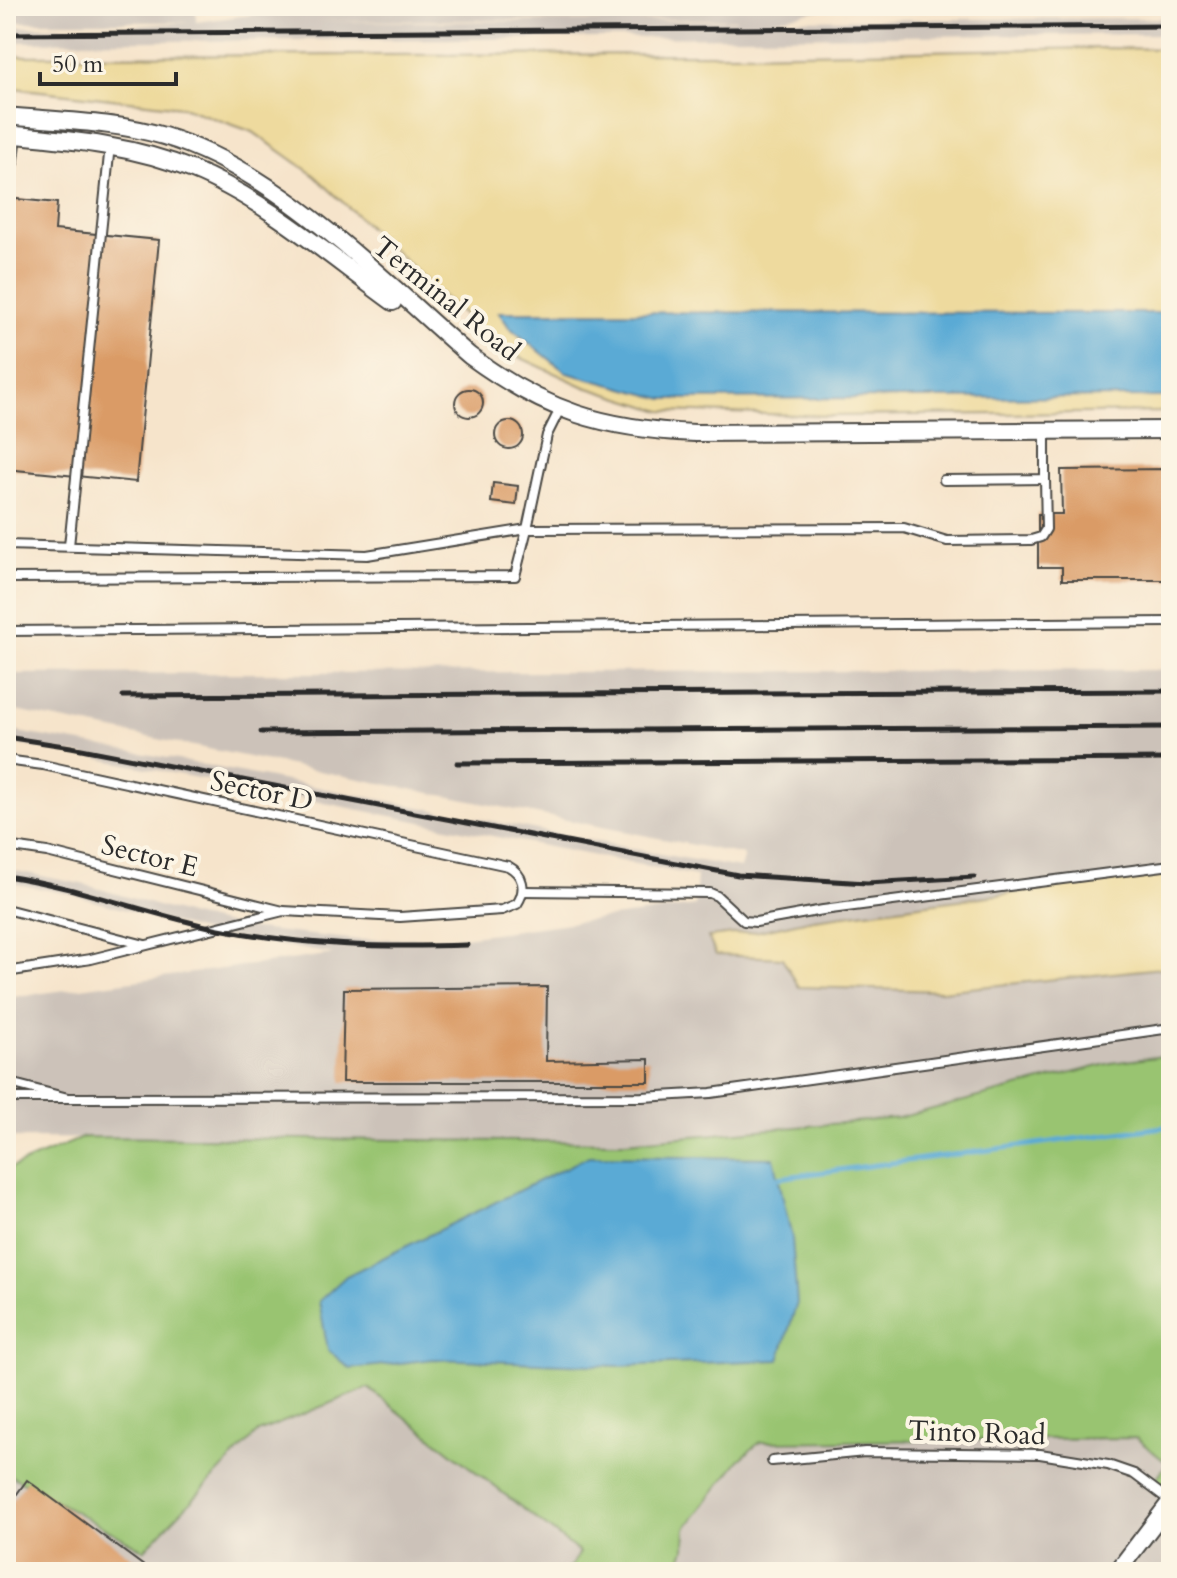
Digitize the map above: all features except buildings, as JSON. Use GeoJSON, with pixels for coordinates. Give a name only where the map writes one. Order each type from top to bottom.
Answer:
{"type":"FeatureCollection","features":[{"type":"Feature","properties":{"kind":"street","name":"Terminal Road"},"geometry":{"type":"LineString","coordinates":[[6,116],[133,129],[187,144],[232,164],[288,200],[499,378],[560,409],[605,423],[665,431],[1171,430]]}},
{"type":"Feature","properties":{"kind":"street"},"geometry":{"type":"LineString","coordinates":[[11,135],[110,145],[168,161],[232,189],[470,356]]}},
{"type":"Feature","properties":{"kind":"street"},"geometry":{"type":"LineString","coordinates":[[1117,1572],[1171,1501]]}},
{"type":"Feature","properties":{"kind":"lane"},"geometry":{"type":"LineString","coordinates":[[6,176],[12,171],[11,135]]}},
{"type":"Feature","properties":{"kind":"lane"},"geometry":{"type":"LineString","coordinates":[[69,546],[110,145]]}},
{"type":"Feature","properties":{"kind":"lane"},"geometry":{"type":"LineString","coordinates":[[6,578],[515,576],[547,435],[560,409]]}},
{"type":"Feature","properties":{"kind":"lane"},"geometry":{"type":"LineString","coordinates":[[6,545],[367,555],[527,529],[904,528],[947,541],[1031,540],[1041,537],[1046,529],[1045,430]]}},
{"type":"Feature","properties":{"kind":"lane"},"geometry":{"type":"LineString","coordinates":[[944,480],[1045,479]]}},
{"type":"Feature","properties":{"kind":"lane"},"geometry":{"type":"LineString","coordinates":[[6,631],[1171,622]]}},
{"type":"Feature","properties":{"kind":"lane","name":"Sector D"},"geometry":{"type":"LineString","coordinates":[[6,760],[43,765],[508,866],[520,876],[523,891]]}},
{"type":"Feature","properties":{"kind":"lane","name":"Sector E"},"geometry":{"type":"LineString","coordinates":[[6,846],[47,852],[283,911]]}},
{"type":"Feature","properties":{"kind":"lane"},"geometry":{"type":"LineString","coordinates":[[6,972],[91,959],[283,911],[400,917],[502,910],[517,904],[523,891],[710,893],[744,921],[756,922],[823,910],[1171,865]]}},
{"type":"Feature","properties":{"kind":"lane"},"geometry":{"type":"LineString","coordinates":[[6,909],[147,945]]}},
{"type":"Feature","properties":{"kind":"lane"},"geometry":{"type":"LineString","coordinates":[[6,1098],[642,1097],[711,1093],[1171,1028]]}},
{"type":"Feature","properties":{"kind":"lane"},"geometry":{"type":"LineString","coordinates":[[6,1082],[68,1098]]}},
{"type":"Feature","properties":{"kind":"lane","name":"Tinto Road"},"geometry":{"type":"LineString","coordinates":[[772,1461],[865,1452],[1040,1454],[1108,1465],[1134,1474],[1171,1501]]}},
{"type":"Feature","properties":{"kind":"shaded area"},"geometry":{"type":"Polygon","coordinates":[[[6,6],[196,6],[196,22],[292,6],[839,6],[772,20],[1171,18],[1171,34],[6,42],[6,27],[133,26],[191,22],[6,22],[6,6]],[[736,19],[313,21],[736,20],[736,19]]]}},
{"type":"Feature","properties":{"kind":"shaded area"},"geometry":{"type":"Polygon","coordinates":[[[1171,670],[1171,1055],[1111,1063],[898,1118],[625,1142],[6,1138],[6,998],[334,954],[216,935],[66,893],[6,882],[6,869],[86,885],[245,928],[358,940],[465,937],[695,906],[697,876],[6,743],[6,730],[740,868],[744,855],[6,709],[6,674],[1171,670]]]}},
{"type":"Feature","properties":{"kind":"shaded area"},"geometry":{"type":"Polygon","coordinates":[[[368,1388],[580,1553],[566,1572],[6,1572],[6,1473],[144,1550],[258,1432],[368,1388]]]}},
{"type":"Feature","properties":{"kind":"shaded area"},"geometry":{"type":"Polygon","coordinates":[[[1136,1438],[1168,1463],[1167,1487],[1171,1482],[1171,1572],[676,1572],[685,1549],[686,1528],[739,1460],[760,1442],[1136,1438]]]}},
{"type":"Feature","properties":{"kind":"green space"},"geometry":{"type":"Polygon","coordinates":[[[1171,1055],[1171,1482],[1167,1487],[1154,1482],[1167,1463],[1136,1438],[760,1442],[739,1460],[686,1528],[685,1549],[676,1572],[566,1572],[580,1553],[368,1388],[258,1432],[144,1550],[6,1473],[6,1404],[9,1397],[6,1396],[6,1170],[84,1137],[625,1142],[898,1118],[1111,1063],[1171,1055]]]}},
{"type":"Feature","properties":{"kind":"sand"},"geometry":{"type":"Polygon","coordinates":[[[1171,49],[1171,412],[831,416],[662,411],[585,387],[510,353],[439,293],[315,176],[253,132],[182,107],[6,87],[6,56],[733,54],[1171,49]]]}},
{"type":"Feature","properties":{"kind":"sand"},"geometry":{"type":"Polygon","coordinates":[[[1171,872],[1171,967],[942,991],[799,987],[782,958],[716,955],[708,937],[759,931],[813,919],[1171,872]]]}},
{"type":"Feature","properties":{"kind":"water"},"geometry":{"type":"Polygon","coordinates":[[[499,312],[1171,313],[1171,397],[664,399],[567,373],[509,327],[499,312]]]}},
{"type":"Feature","properties":{"kind":"water"},"geometry":{"type":"Polygon","coordinates":[[[589,1156],[774,1158],[792,1238],[797,1303],[779,1360],[617,1366],[434,1359],[350,1369],[328,1350],[319,1301],[346,1276],[589,1156]]]}},
{"type":"Feature","properties":{"kind":"waterway"},"geometry":{"type":"LineString","coordinates":[[778,1178],[1171,1126]]}},
{"type":"Feature","properties":{"kind":"railway"},"geometry":{"type":"LineString","coordinates":[[6,34],[1171,26]]}},
{"type":"Feature","properties":{"kind":"railway"},"geometry":{"type":"LineString","coordinates":[[123,696],[1171,691]]}},
{"type":"Feature","properties":{"kind":"railway"},"geometry":{"type":"LineString","coordinates":[[261,732],[1171,727]]}},
{"type":"Feature","properties":{"kind":"railway"},"geometry":{"type":"LineString","coordinates":[[6,737],[738,875],[867,883],[974,877]]}},
{"type":"Feature","properties":{"kind":"railway"},"geometry":{"type":"LineString","coordinates":[[457,763],[1171,759]]}},
{"type":"Feature","properties":{"kind":"railway"},"geometry":{"type":"LineString","coordinates":[[6,876],[251,935],[343,944],[467,945]]}}]}
